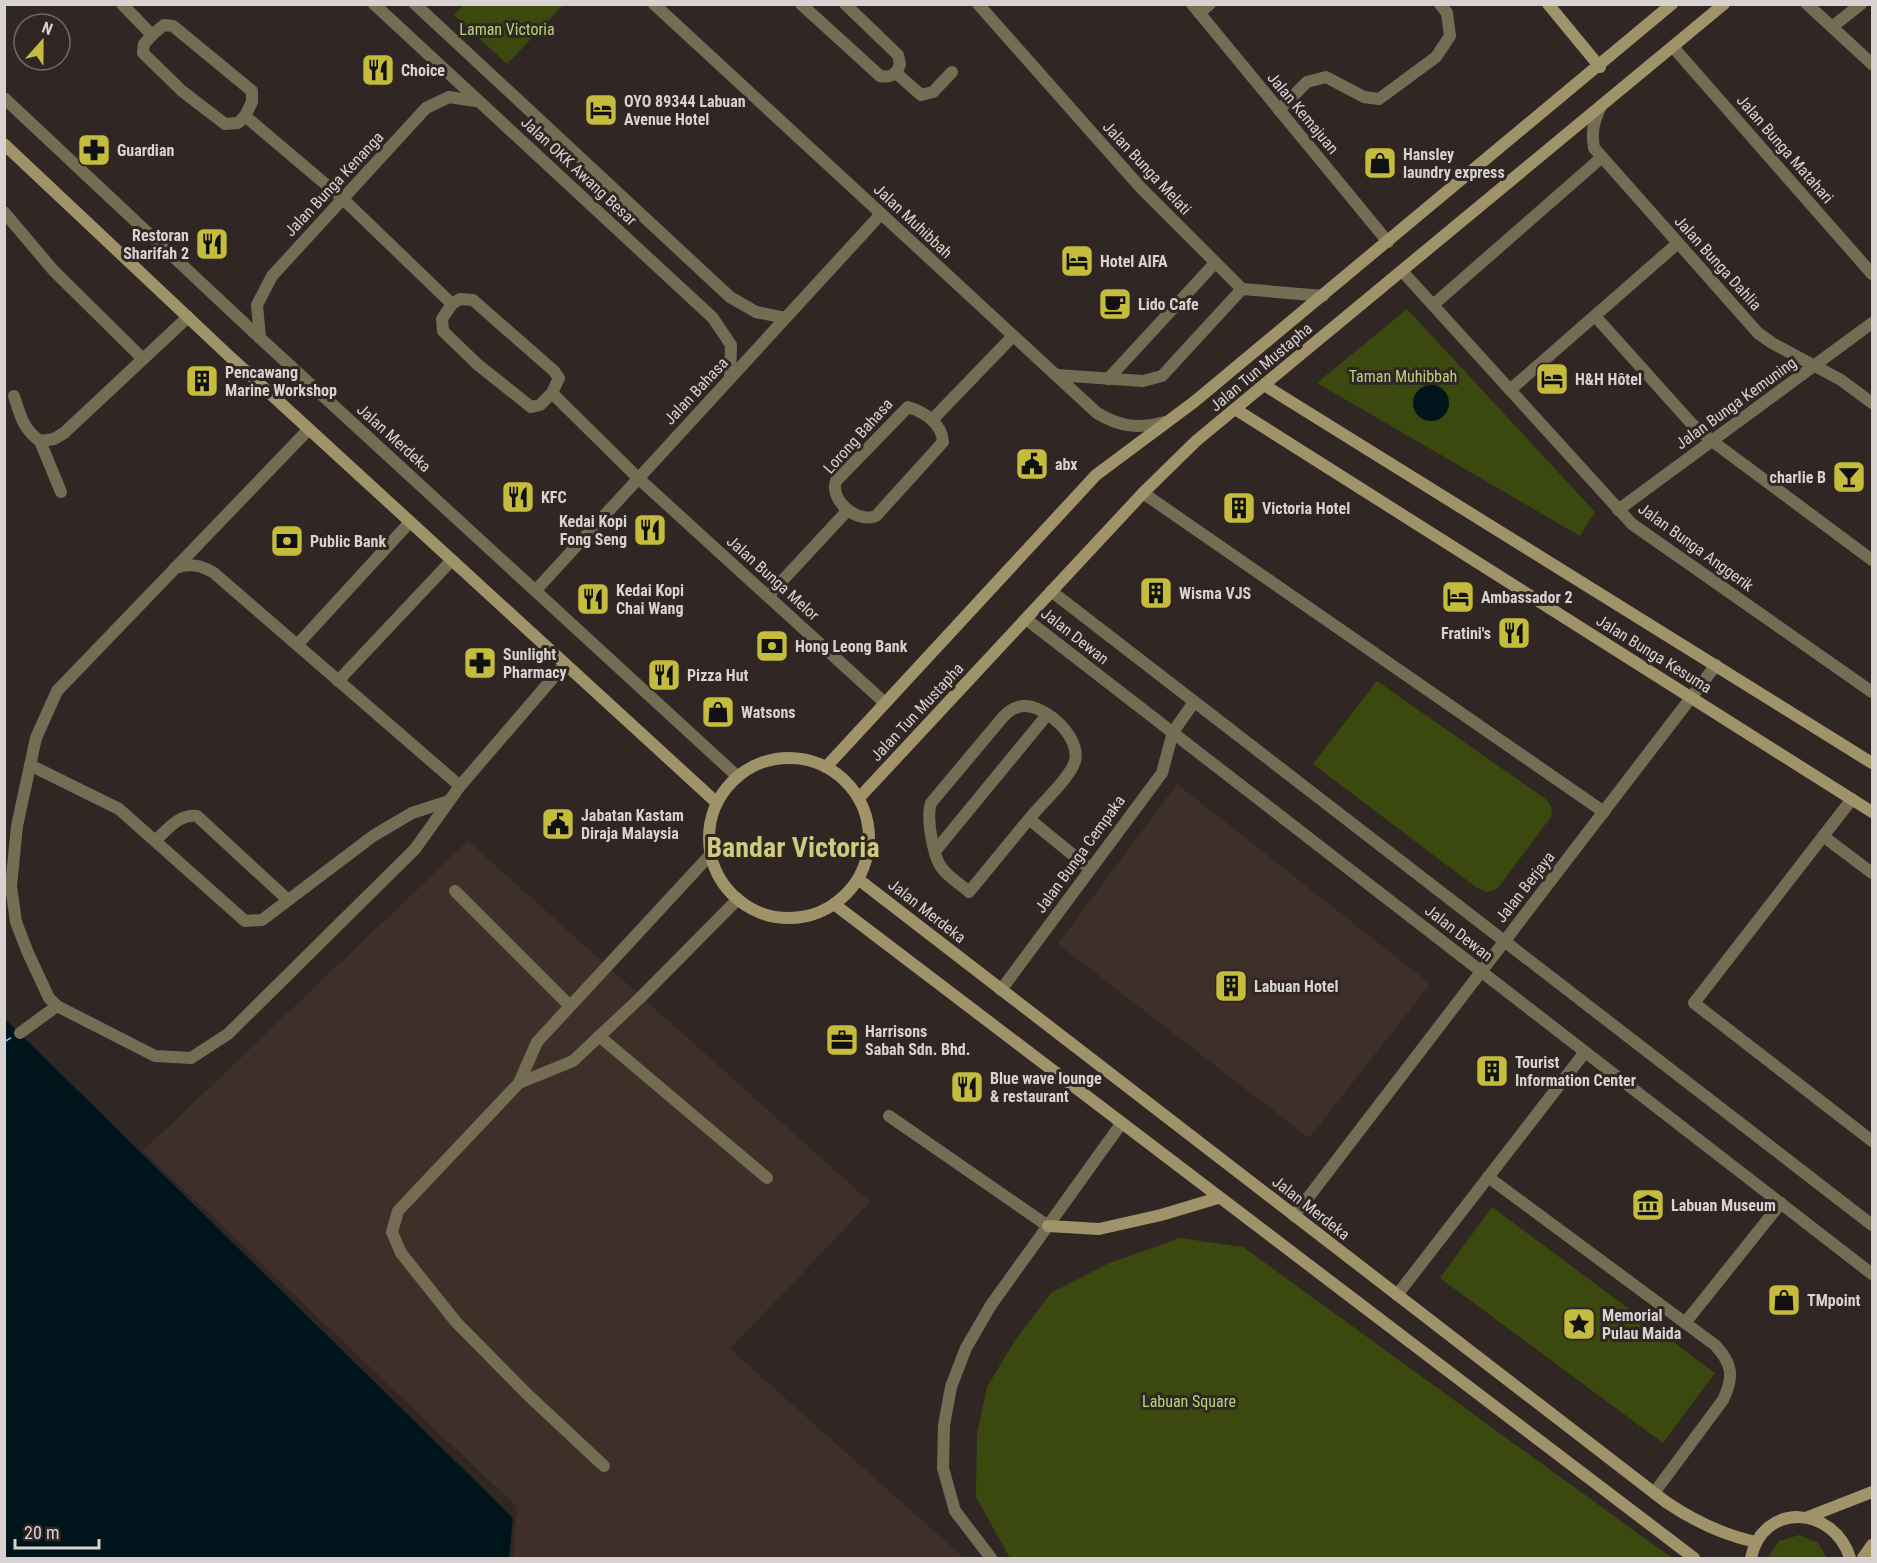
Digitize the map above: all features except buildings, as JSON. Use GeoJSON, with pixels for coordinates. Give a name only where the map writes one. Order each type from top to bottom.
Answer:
{"type":"FeatureCollection","features":[{"type":"Feature","properties":{"kind":"main road"},"geometry":{"type":"LineString","coordinates":[[1548,4],[1600,67]]}},
{"type":"Feature","properties":{"kind":"main road","name":"Jalan Tun Mustapha"},"geometry":{"type":"LineString","coordinates":[[826,767],[1096,475],[1323,296],[1600,67],[1672,4]]}},
{"type":"Feature","properties":{"kind":"main road","name":"Jalan Tun Mustapha"},"geometry":{"type":"LineString","coordinates":[[859,798],[1143,493],[1196,441],[1724,4]]}},
{"type":"Feature","properties":{"kind":"main road"},"geometry":{"type":"LineString","coordinates":[[4,144],[309,429],[717,803]]}},
{"type":"Feature","properties":{"kind":"main road","name":"Jalan Bunga Kesuma"},"geometry":{"type":"LineString","coordinates":[[1264,385],[1872,763]]}},
{"type":"Feature","properties":{"kind":"main road","name":"Jalan Bunga Kesuma"},"geometry":{"type":"LineString","coordinates":[[1235,409],[1872,812]]}},
{"type":"Feature","properties":{"kind":"main road"},"geometry":{"type":"LineString","coordinates":[[780,758],[804,759],[826,767],[844,780],[859,798],[867,818],[870,839],[867,860],[858,879],[834,904],[811,915],[785,918],[760,912],[738,898],[721,879],[711,854],[710,828],[717,803],[738,777],[757,765],[780,758]]}},
{"type":"Feature","properties":{"kind":"main road","name":"Jalan Merdeka"},"geometry":{"type":"LineString","coordinates":[[858,879],[1654,1493],[1686,1515],[1732,1537],[1756,1542]]}},
{"type":"Feature","properties":{"kind":"main road"},"geometry":{"type":"LineString","coordinates":[[834,904],[1694,1558]]}},
{"type":"Feature","properties":{"kind":"main road"},"geometry":{"type":"LineString","coordinates":[[1048,1226],[1099,1228],[1161,1215],[1218,1198]]}},
{"type":"Feature","properties":{"kind":"main road"},"geometry":{"type":"LineString","coordinates":[[1808,1517],[1872,1492]]}},
{"type":"Feature","properties":{"kind":"main road"},"geometry":{"type":"LineString","coordinates":[[1750,1558],[1756,1542],[1766,1530],[1778,1522],[1793,1517],[1808,1517],[1824,1523],[1837,1532],[1850,1558]]}},
{"type":"Feature","properties":{"kind":"main road"},"geometry":{"type":"LineString","coordinates":[[1863,1558],[1872,1545]]}},
{"type":"Feature","properties":{"kind":"street"},"geometry":{"type":"LineString","coordinates":[[122,4],[152,35]]}},
{"type":"Feature","properties":{"kind":"street","name":"Jalan OKK Awang Besar"},"geometry":{"type":"LineString","coordinates":[[374,4],[713,318],[730,345],[730,378]]}},
{"type":"Feature","properties":{"kind":"street","name":"Jalan OKK Awang Besar"},"geometry":{"type":"LineString","coordinates":[[416,4],[730,297],[756,312],[785,318]]}},
{"type":"Feature","properties":{"kind":"street","name":"Jalan Muhibbah"},"geometry":{"type":"LineString","coordinates":[[654,4],[1097,413],[1112,422],[1137,427],[1165,422]]}},
{"type":"Feature","properties":{"kind":"street"},"geometry":{"type":"LineString","coordinates":[[801,4],[880,75],[891,76],[896,73],[900,64],[898,56],[845,4]]}},
{"type":"Feature","properties":{"kind":"street","name":"Jalan Bunga Melati"},"geometry":{"type":"LineString","coordinates":[[978,4],[1141,188],[1242,290]]}},
{"type":"Feature","properties":{"kind":"street"},"geometry":{"type":"LineString","coordinates":[[1196,9],[1210,4]]}},
{"type":"Feature","properties":{"kind":"street"},"geometry":{"type":"LineString","coordinates":[[1279,110],[1308,82],[1326,77],[1364,97],[1379,99],[1436,57],[1450,36],[1447,13],[1440,4]]}},
{"type":"Feature","properties":{"kind":"street"},"geometry":{"type":"LineString","coordinates":[[1807,4],[1872,64]]}},
{"type":"Feature","properties":{"kind":"street"},"geometry":{"type":"LineString","coordinates":[[1832,27],[1861,4]]}},
{"type":"Feature","properties":{"kind":"street","name":"Jalan Kemajuan"},"geometry":{"type":"LineString","coordinates":[[1196,9],[1388,242]]}},
{"type":"Feature","properties":{"kind":"street"},"geometry":{"type":"LineString","coordinates":[[164,25],[173,26],[252,91],[252,102],[244,116],[238,123],[225,124],[182,91],[143,53],[144,44],[164,25]]}},
{"type":"Feature","properties":{"kind":"street","name":"Jalan Bunga Matahari"},"geometry":{"type":"LineString","coordinates":[[1673,47],[1872,274]]}},
{"type":"Feature","properties":{"kind":"street"},"geometry":{"type":"LineString","coordinates":[[896,73],[921,95],[933,92],[952,72]]}},
{"type":"Feature","properties":{"kind":"street","name":"Jalan Bunga Kenanga"},"geometry":{"type":"LineString","coordinates":[[260,338],[257,305],[262,290],[272,276],[426,108],[449,97],[479,102]]}},
{"type":"Feature","properties":{"kind":"street","name":"Jalan Merdeka"},"geometry":{"type":"LineString","coordinates":[[4,98],[260,338],[738,777]]}},
{"type":"Feature","properties":{"kind":"street","name":"Jalan Bunga Dahlia"},"geometry":{"type":"LineString","coordinates":[[1601,106],[1593,122],[1594,148],[1758,333],[1842,380],[1872,403]]}},
{"type":"Feature","properties":{"kind":"street"},"geometry":{"type":"LineString","coordinates":[[244,116],[343,199],[452,304]]}},
{"type":"Feature","properties":{"kind":"street"},"geometry":{"type":"LineString","coordinates":[[1433,305],[1601,158]]}},
{"type":"Feature","properties":{"kind":"street"},"geometry":{"type":"LineString","coordinates":[[4,212],[53,270],[143,359]]}},
{"type":"Feature","properties":{"kind":"street","name":"Jalan Bahasa"},"geometry":{"type":"LineString","coordinates":[[536,590],[881,214]]}},
{"type":"Feature","properties":{"kind":"street"},"geometry":{"type":"LineString","coordinates":[[1510,390],[1678,243]]}},
{"type":"Feature","properties":{"kind":"street"},"geometry":{"type":"LineString","coordinates":[[1108,379],[1215,262]]}},
{"type":"Feature","properties":{"kind":"street","name":"Jalan Bunga Anggerik"},"geometry":{"type":"LineString","coordinates":[[1402,271],[1632,524],[1872,692]]}},
{"type":"Feature","properties":{"kind":"street"},"geometry":{"type":"LineString","coordinates":[[1056,375],[1143,381],[1162,376],[1242,290],[1323,296]]}},
{"type":"Feature","properties":{"kind":"street"},"geometry":{"type":"LineString","coordinates":[[460,298],[473,300],[522,341],[559,378],[552,393],[540,405],[531,407],[477,364],[443,331],[442,319],[452,304],[460,298]]}},
{"type":"Feature","properties":{"kind":"street"},"geometry":{"type":"LineString","coordinates":[[1595,316],[1691,423],[1872,560]]}},
{"type":"Feature","properties":{"kind":"street"},"geometry":{"type":"LineString","coordinates":[[40,441],[54,439],[64,433],[188,317]]}},
{"type":"Feature","properties":{"kind":"street","name":"Jalan Bunga Kemuning"},"geometry":{"type":"LineString","coordinates":[[1618,510],[1872,323]]}},
{"type":"Feature","properties":{"kind":"street"},"geometry":{"type":"LineString","coordinates":[[768,596],[848,510],[861,518],[876,516],[936,453],[943,442],[943,433],[932,420],[1013,336]]}},
{"type":"Feature","properties":{"kind":"street","name":"Jalan Bunga Melor"},"geometry":{"type":"LineString","coordinates":[[552,393],[638,478],[885,703]]}},
{"type":"Feature","properties":{"kind":"street"},"geometry":{"type":"LineString","coordinates":[[14,396],[22,423],[40,441],[61,492]]}},
{"type":"Feature","properties":{"kind":"street","name":"Lorong Bahasa"},"geometry":{"type":"LineString","coordinates":[[848,510],[835,496],[836,481],[870,443],[908,407],[932,420]]}},
{"type":"Feature","properties":{"kind":"street"},"geometry":{"type":"LineString","coordinates":[[309,429],[57,692],[36,738],[17,826],[11,886],[16,922],[24,943],[49,998],[57,1006],[155,1056],[191,1058],[228,1034],[415,849],[460,786],[565,664]]}},
{"type":"Feature","properties":{"kind":"street"},"geometry":{"type":"LineString","coordinates":[[1143,493],[1604,812]]}},
{"type":"Feature","properties":{"kind":"street"},"geometry":{"type":"LineString","coordinates":[[298,644],[410,522]]}},
{"type":"Feature","properties":{"kind":"street"},"geometry":{"type":"LineString","coordinates":[[338,681],[452,560]]}},
{"type":"Feature","properties":{"kind":"street"},"geometry":{"type":"LineString","coordinates":[[174,568],[185,564],[203,566],[298,644],[460,786]]}},
{"type":"Feature","properties":{"kind":"street","name":"Jalan Dewan"},"geometry":{"type":"LineString","coordinates":[[1052,591],[1872,1225]]}},
{"type":"Feature","properties":{"kind":"street","name":"Jalan Dewan"},"geometry":{"type":"LineString","coordinates":[[1026,619],[1872,1274]]}},
{"type":"Feature","properties":{"kind":"street","name":"Jalan Berjaya"},"geometry":{"type":"LineString","coordinates":[[1294,1215],[1716,665]]}},
{"type":"Feature","properties":{"kind":"street","name":"Jalan Bunga Cempaka"},"geometry":{"type":"LineString","coordinates":[[1002,990],[1089,868],[1162,773],[1173,732],[1194,702]]}},
{"type":"Feature","properties":{"kind":"street"},"geometry":{"type":"LineString","coordinates":[[1034,707],[1047,715],[1072,739],[1076,750],[1075,762],[1069,771],[1029,819],[969,892],[941,868],[928,817],[935,798],[1012,709],[1034,707]]}},
{"type":"Feature","properties":{"kind":"street"},"geometry":{"type":"LineString","coordinates":[[936,850],[1047,715]]}},
{"type":"Feature","properties":{"kind":"street"},"geometry":{"type":"LineString","coordinates":[[30,765],[119,808],[245,921],[262,920],[373,836],[412,813],[449,801]]}},
{"type":"Feature","properties":{"kind":"street"},"geometry":{"type":"LineString","coordinates":[[1852,799],[1694,1003],[1872,1141]]}},
{"type":"Feature","properties":{"kind":"street"},"geometry":{"type":"LineString","coordinates":[[156,840],[181,818],[197,816],[288,900]]}},
{"type":"Feature","properties":{"kind":"street"},"geometry":{"type":"LineString","coordinates":[[1029,819],[1089,868]]}},
{"type":"Feature","properties":{"kind":"street"},"geometry":{"type":"LineString","coordinates":[[1823,836],[1872,873]]}},
{"type":"Feature","properties":{"kind":"street"},"geometry":{"type":"LineString","coordinates":[[604,1466],[528,1395],[456,1322],[401,1253],[392,1232],[398,1211],[519,1083],[537,1042],[569,1005],[608,968],[711,854]]}},
{"type":"Feature","properties":{"kind":"street"},"geometry":{"type":"LineString","coordinates":[[455,891],[569,1005]]}},
{"type":"Feature","properties":{"kind":"street"},"geometry":{"type":"LineString","coordinates":[[519,1083],[573,1061],[738,898]]}},
{"type":"Feature","properties":{"kind":"street"},"geometry":{"type":"LineString","coordinates":[[20,1033],[57,1006]]}},
{"type":"Feature","properties":{"kind":"street"},"geometry":{"type":"LineString","coordinates":[[599,1036],[767,1178]]}},
{"type":"Feature","properties":{"kind":"street"},"geometry":{"type":"LineString","coordinates":[[1397,1295],[1585,1052]]}},
{"type":"Feature","properties":{"kind":"street"},"geometry":{"type":"LineString","coordinates":[[889,1116],[1048,1226]]}},
{"type":"Feature","properties":{"kind":"street"},"geometry":{"type":"LineString","coordinates":[[991,1558],[981,1548],[956,1511],[943,1468],[944,1425],[951,1387],[966,1348],[986,1313],[1121,1124]]}},
{"type":"Feature","properties":{"kind":"street"},"geometry":{"type":"LineString","coordinates":[[1488,1178],[1685,1323],[1726,1357],[1732,1371],[1730,1386],[1723,1400],[1654,1493]]}},
{"type":"Feature","properties":{"kind":"street"},"geometry":{"type":"LineString","coordinates":[[1685,1323],[1781,1203]]}},
{"type":"Feature","properties":{"kind":"shaded area"},"geometry":{"type":"Polygon","coordinates":[[[1177,784],[1430,984],[1309,1138],[1058,944],[1177,784]]]}},
{"type":"Feature","properties":{"kind":"shaded area"},"geometry":{"type":"Polygon","coordinates":[[[468,841],[870,1202],[730,1349],[964,1558],[513,1558],[517,1507],[143,1151],[468,841]]]}},
{"type":"Feature","properties":{"kind":"green space","name":"Laman Victoria"},"geometry":{"type":"Polygon","coordinates":[[[464,4],[563,5],[507,64],[454,15],[464,4]]]}},
{"type":"Feature","properties":{"kind":"green space","name":"Taman Muhibbah"},"geometry":{"type":"Polygon","coordinates":[[[1407,309],[1595,512],[1580,536],[1317,383],[1407,309]]]}},
{"type":"Feature","properties":{"kind":"green space"},"geometry":{"type":"Polygon","coordinates":[[[1377,681],[1547,800],[1552,808],[1551,817],[1497,889],[1487,892],[1477,888],[1313,764],[1377,681]]]}},
{"type":"Feature","properties":{"kind":"green space"},"geometry":{"type":"Polygon","coordinates":[[[1492,1207],[1715,1373],[1663,1443],[1440,1278],[1492,1207]]]}},
{"type":"Feature","properties":{"kind":"green space","name":"Labuan Square"},"geometry":{"type":"Polygon","coordinates":[[[1180,1238],[1243,1247],[1672,1558],[1010,1558],[976,1497],[977,1434],[987,1387],[1014,1342],[1051,1293],[1107,1264],[1180,1238]]]}},
{"type":"Feature","properties":{"kind":"green space"},"geometry":{"type":"Polygon","coordinates":[[[1799,1535],[1818,1543],[1827,1558],[1768,1558],[1779,1541],[1799,1535]]]}},
{"type":"Feature","properties":{"kind":"water"},"geometry":{"type":"Polygon","coordinates":[[[1431,385],[1443,391],[1449,403],[1443,415],[1431,421],[1419,415],[1413,403],[1419,391],[1431,385]]]}},
{"type":"Feature","properties":{"kind":"water"},"geometry":{"type":"Polygon","coordinates":[[[4,1018],[513,1518],[509,1558],[5,1558],[4,1018]]]}},
{"type":"Feature","properties":{"kind":"ferry route"},"geometry":{"type":"LineString","coordinates":[[4,1042],[16,1035]]}},
{"type":"Feature","properties":{"kind":"place","name":"Choice"},"geometry":{"type":"Point","coordinates":[378,70]}},
{"type":"Feature","properties":{"kind":"place","name":"OYO 89344 Labuan Avenue Hotel"},"geometry":{"type":"Point","coordinates":[601,110]}},
{"type":"Feature","properties":{"kind":"place","name":"Guardian"},"geometry":{"type":"Point","coordinates":[94,150]}},
{"type":"Feature","properties":{"kind":"place","name":"Hansley laundry express"},"geometry":{"type":"Point","coordinates":[1380,163]}},
{"type":"Feature","properties":{"kind":"place","name":"Restoran Sharifah 2"},"geometry":{"type":"Point","coordinates":[212,244]}},
{"type":"Feature","properties":{"kind":"place","name":"Hotel AIFA"},"geometry":{"type":"Point","coordinates":[1077,261]}},
{"type":"Feature","properties":{"kind":"place","name":"Lido Cafe"},"geometry":{"type":"Point","coordinates":[1115,304]}},
{"type":"Feature","properties":{"kind":"place","name":"H&H Hôtel"},"geometry":{"type":"Point","coordinates":[1552,379]}},
{"type":"Feature","properties":{"kind":"place","name":"Pencawang Marine Workshop"},"geometry":{"type":"Point","coordinates":[202,381]}},
{"type":"Feature","properties":{"kind":"place","name":"abx"},"geometry":{"type":"Point","coordinates":[1032,464]}},
{"type":"Feature","properties":{"kind":"place","name":"charlie B"},"geometry":{"type":"Point","coordinates":[1849,477]}},
{"type":"Feature","properties":{"kind":"place","name":"KFC"},"geometry":{"type":"Point","coordinates":[518,497]}},
{"type":"Feature","properties":{"kind":"place","name":"Victoria Hotel"},"geometry":{"type":"Point","coordinates":[1239,508]}},
{"type":"Feature","properties":{"kind":"place","name":"Kedai Kopi Fong Seng"},"geometry":{"type":"Point","coordinates":[650,530]}},
{"type":"Feature","properties":{"kind":"place","name":"Public Bank"},"geometry":{"type":"Point","coordinates":[287,541]}},
{"type":"Feature","properties":{"kind":"place","name":"Wisma VJS"},"geometry":{"type":"Point","coordinates":[1156,593]}},
{"type":"Feature","properties":{"kind":"place","name":"Ambassador 2"},"geometry":{"type":"Point","coordinates":[1458,597]}},
{"type":"Feature","properties":{"kind":"place","name":"Kedai Kopi Chai Wang"},"geometry":{"type":"Point","coordinates":[593,599]}},
{"type":"Feature","properties":{"kind":"place","name":"Fratini's"},"geometry":{"type":"Point","coordinates":[1514,633]}},
{"type":"Feature","properties":{"kind":"place","name":"Hong Leong Bank"},"geometry":{"type":"Point","coordinates":[772,646]}},
{"type":"Feature","properties":{"kind":"place","name":"Sunlight Pharmacy"},"geometry":{"type":"Point","coordinates":[480,663]}},
{"type":"Feature","properties":{"kind":"place","name":"Pizza Hut"},"geometry":{"type":"Point","coordinates":[664,675]}},
{"type":"Feature","properties":{"kind":"place","name":"Watsons"},"geometry":{"type":"Point","coordinates":[718,712]}},
{"type":"Feature","properties":{"kind":"place","name":"Jabatan Kastam Diraja Malaysia"},"geometry":{"type":"Point","coordinates":[558,824]}},
{"type":"Feature","properties":{"kind":"place","name":"Labuan Hotel"},"geometry":{"type":"Point","coordinates":[1231,986]}},
{"type":"Feature","properties":{"kind":"place","name":"Harrisons Sabah Sdn. Bhd."},"geometry":{"type":"Point","coordinates":[842,1040]}},
{"type":"Feature","properties":{"kind":"place","name":"Tourist Information Center"},"geometry":{"type":"Point","coordinates":[1492,1071]}},
{"type":"Feature","properties":{"kind":"place","name":"Blue wave lounge & restaurant"},"geometry":{"type":"Point","coordinates":[967,1087]}},
{"type":"Feature","properties":{"kind":"place","name":"Labuan Museum"},"geometry":{"type":"Point","coordinates":[1648,1205]}},
{"type":"Feature","properties":{"kind":"place","name":"TMpoint"},"geometry":{"type":"Point","coordinates":[1784,1300]}},
{"type":"Feature","properties":{"kind":"place","name":"Memorial Pulau Maida"},"geometry":{"type":"Point","coordinates":[1579,1324]}},
{"type":"Feature","properties":{"kind":"district","name":"Bandar Victoria"},"geometry":{"type":"Point","coordinates":[793,847]}}]}
